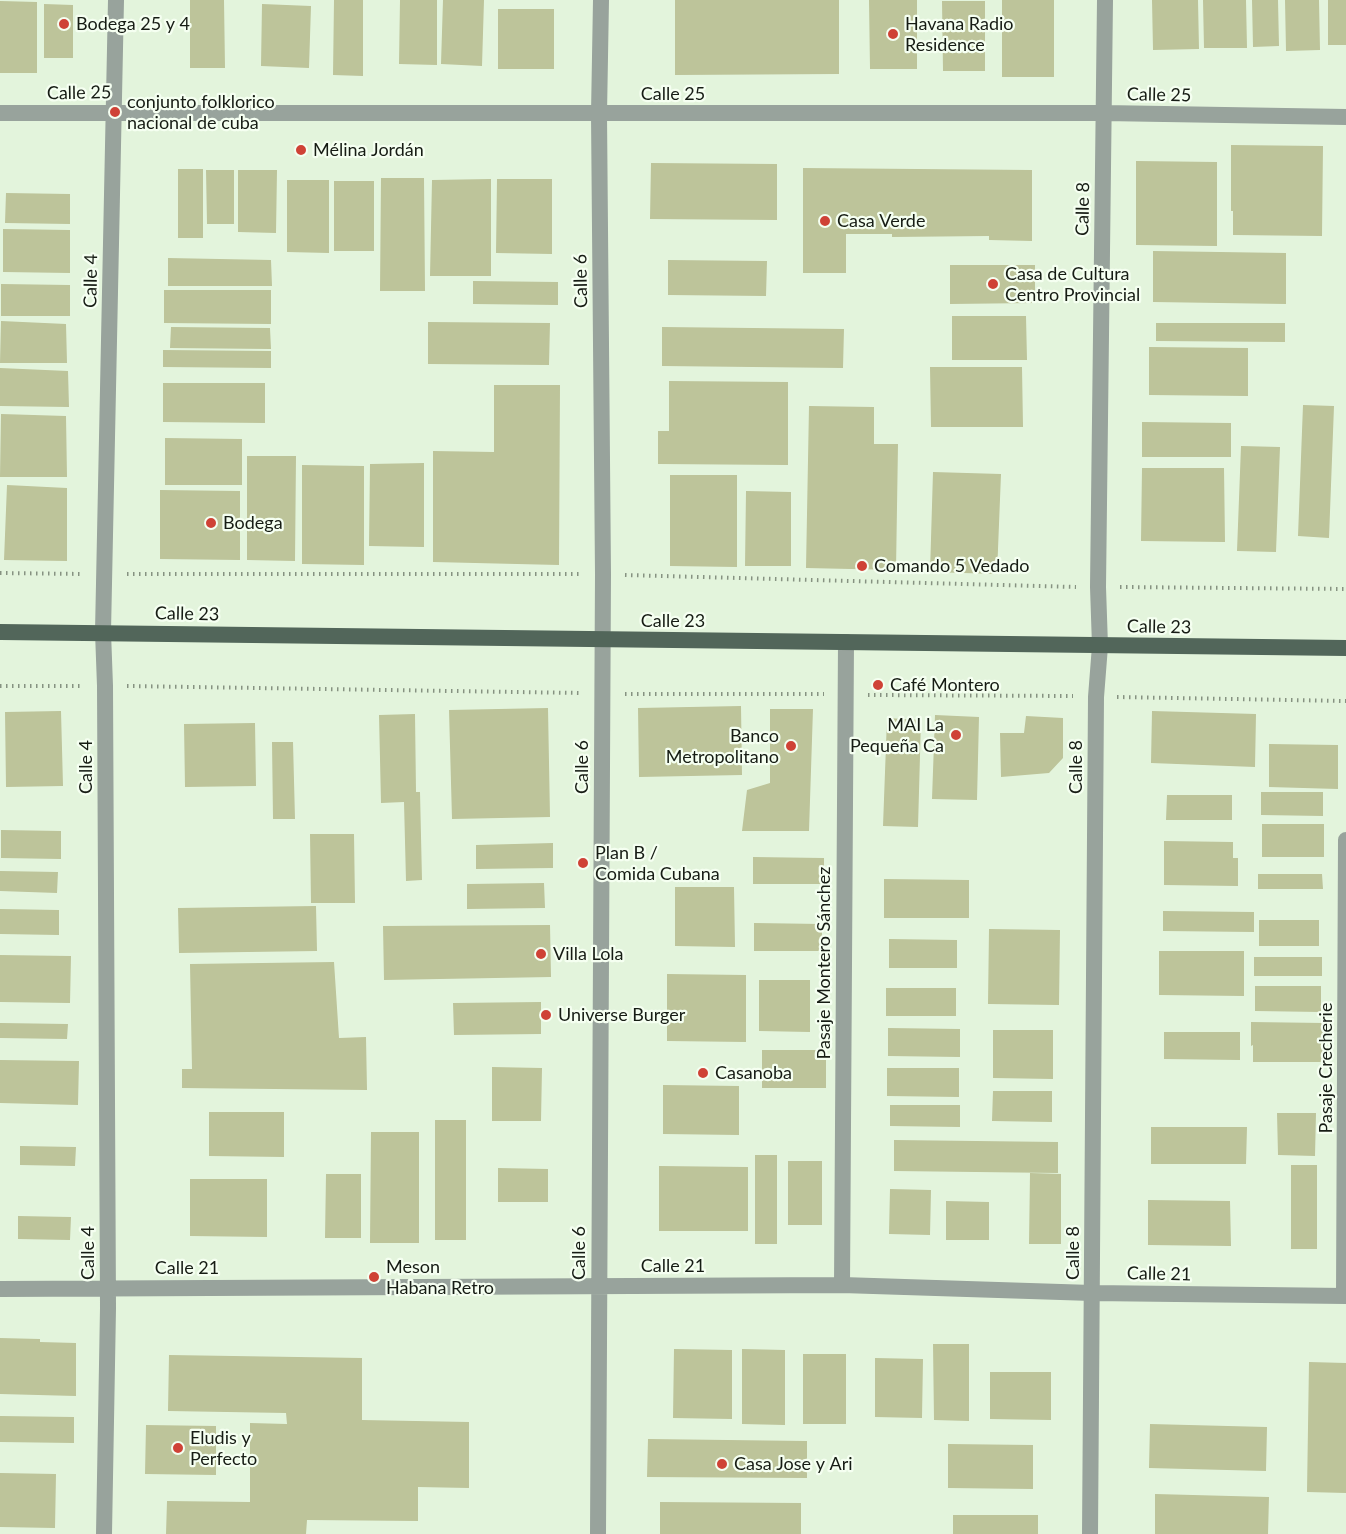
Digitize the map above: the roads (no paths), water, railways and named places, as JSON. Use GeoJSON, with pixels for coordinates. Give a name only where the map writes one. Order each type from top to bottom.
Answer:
{"type":"FeatureCollection","features":[{"type":"Feature","properties":{"kind":"main road","name":"Calle 23"},"geometry":{"type":"LineString","coordinates":[[0,632],[1346,648]]}},
{"type":"Feature","properties":{"kind":"street","name":"Calle 4"},"geometry":{"type":"LineString","coordinates":[[104,1534],[107,1288],[103,632],[116,0]]}},
{"type":"Feature","properties":{"kind":"street","name":"Calle 6"},"geometry":{"type":"LineString","coordinates":[[598,1534],[603,574],[599,114],[601,0]]}},
{"type":"Feature","properties":{"kind":"street","name":"Calle 8"},"geometry":{"type":"LineString","coordinates":[[1090,1534],[1096,697],[1100,646],[1098,587],[1105,0]]}},
{"type":"Feature","properties":{"kind":"street","name":"Calle 25"},"geometry":{"type":"LineString","coordinates":[[0,113],[1104,113],[1346,117]]}},
{"type":"Feature","properties":{"kind":"street","name":"Pasaje Montero Sánchez"},"geometry":{"type":"LineString","coordinates":[[842,1285],[846,642]]}},
{"type":"Feature","properties":{"kind":"street","name":"Pasaje Crecherie"},"geometry":{"type":"LineString","coordinates":[[1345,1296],[1346,840]]}},
{"type":"Feature","properties":{"kind":"street","name":"Calle 21"},"geometry":{"type":"LineString","coordinates":[[0,1289],[842,1285],[1092,1293],[1345,1296]]}},
{"type":"Feature","properties":{"kind":"place","name":"Bodega 25 y 4"},"geometry":{"type":"Point","coordinates":[64,24]}},
{"type":"Feature","properties":{"kind":"place","name":"Havana Radio Residence"},"geometry":{"type":"Point","coordinates":[893,34]}},
{"type":"Feature","properties":{"kind":"place","name":"conjunto folklorico nacional de cuba"},"geometry":{"type":"Point","coordinates":[115,112]}},
{"type":"Feature","properties":{"kind":"place","name":"Mélina Jordán"},"geometry":{"type":"Point","coordinates":[301,150]}},
{"type":"Feature","properties":{"kind":"place","name":"Casa Verde"},"geometry":{"type":"Point","coordinates":[825,221]}},
{"type":"Feature","properties":{"kind":"place","name":"Casa de Cultura Centro Provincial"},"geometry":{"type":"Point","coordinates":[993,284]}},
{"type":"Feature","properties":{"kind":"place","name":"Bodega"},"geometry":{"type":"Point","coordinates":[211,523]}},
{"type":"Feature","properties":{"kind":"place","name":"Comando 5 Vedado"},"geometry":{"type":"Point","coordinates":[862,566]}},
{"type":"Feature","properties":{"kind":"place","name":"Café Montero"},"geometry":{"type":"Point","coordinates":[878,685]}},
{"type":"Feature","properties":{"kind":"place","name":"MAI La Pequeña Ca"},"geometry":{"type":"Point","coordinates":[956,735]}},
{"type":"Feature","properties":{"kind":"place","name":"Banco Metropolitano"},"geometry":{"type":"Point","coordinates":[791,746]}},
{"type":"Feature","properties":{"kind":"place","name":"Plan B / Comida Cubana"},"geometry":{"type":"Point","coordinates":[583,863]}},
{"type":"Feature","properties":{"kind":"place","name":"Villa Lola"},"geometry":{"type":"Point","coordinates":[541,954]}},
{"type":"Feature","properties":{"kind":"place","name":"Universe Burger"},"geometry":{"type":"Point","coordinates":[546,1015]}},
{"type":"Feature","properties":{"kind":"place","name":"Casanoba"},"geometry":{"type":"Point","coordinates":[703,1073]}},
{"type":"Feature","properties":{"kind":"place","name":"Meson Habana Retro"},"geometry":{"type":"Point","coordinates":[374,1277]}},
{"type":"Feature","properties":{"kind":"place","name":"Eludis y Perfecto"},"geometry":{"type":"Point","coordinates":[178,1448]}},
{"type":"Feature","properties":{"kind":"place","name":"Casa Jose y Ari"},"geometry":{"type":"Point","coordinates":[722,1464]}}]}
